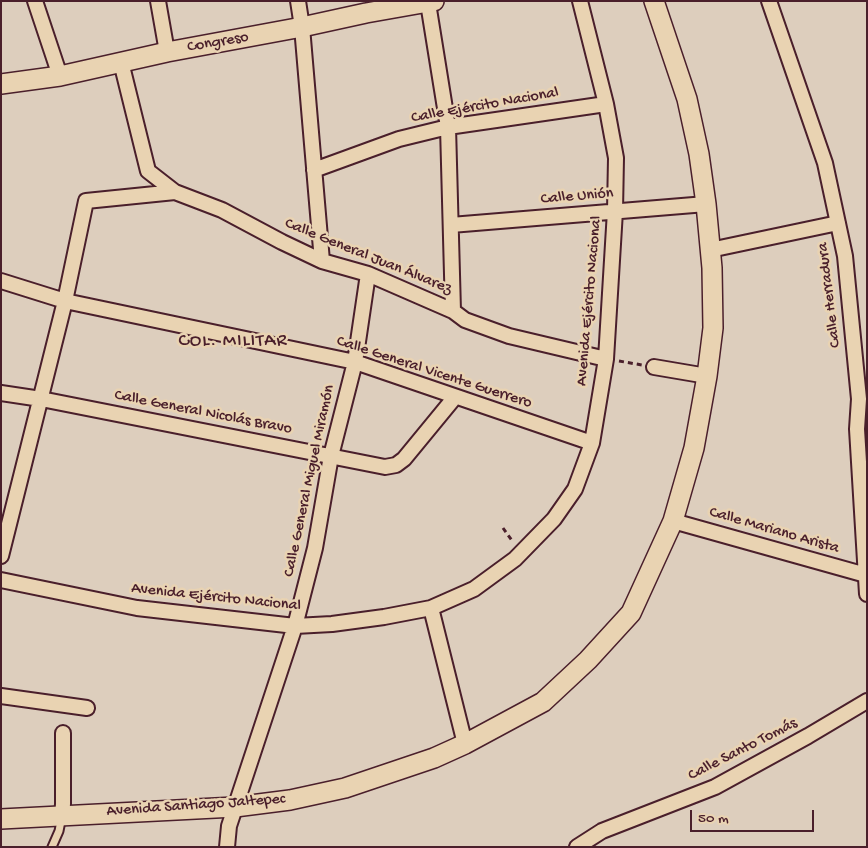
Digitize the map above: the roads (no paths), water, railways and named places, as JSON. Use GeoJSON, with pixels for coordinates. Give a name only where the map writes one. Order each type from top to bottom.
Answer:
{"type":"FeatureCollection","features":[{"type":"Feature","properties":{"kind":"street"},"geometry":{"type":"LineString","coordinates":[[35,1],[60,76]]}},
{"type":"Feature","properties":{"kind":"street"},"geometry":{"type":"LineString","coordinates":[[158,1],[167,52]]}},
{"type":"Feature","properties":{"kind":"street"},"geometry":{"type":"LineString","coordinates":[[298,1],[302,27],[322,261]]}},
{"type":"Feature","properties":{"kind":"street","name":"Avenida Ejército Nacional"},"geometry":{"type":"LineString","coordinates":[[1,580],[137,608],[295,626],[332,624],[431,608],[474,589],[514,559],[554,519],[575,488],[592,443],[606,359],[615,211],[616,158],[606,104],[580,1]]}},
{"type":"Feature","properties":{"kind":"street","name":"Avenida Santiago Jaltepec"},"geometry":{"type":"LineString","coordinates":[[1,819],[235,807],[290,800],[345,788],[434,758],[465,744],[542,702],[588,660],[631,613],[673,521],[694,448],[708,376],[714,328],[710,250],[699,154],[687,99],[654,1]]}},
{"type":"Feature","properties":{"kind":"street","name":"Calle Herradura"},"geometry":{"type":"LineString","coordinates":[[769,1],[824,163],[845,256],[863,399],[857,429],[867,594]]}},
{"type":"Feature","properties":{"kind":"street"},"geometry":{"type":"LineString","coordinates":[[431,2],[448,128],[453,311]]}},
{"type":"Feature","properties":{"kind":"street","name":"Congreso"},"geometry":{"type":"LineString","coordinates":[[1,84],[60,76],[167,52],[431,2]]}},
{"type":"Feature","properties":{"kind":"street","name":"Calle General Juan Álvarez"},"geometry":{"type":"LineString","coordinates":[[121,62],[148,171],[175,192],[222,210],[322,261],[368,274],[453,311],[465,320],[509,336],[606,359]]}},
{"type":"Feature","properties":{"kind":"street","name":"Calle Ejército Nacional"},"geometry":{"type":"LineString","coordinates":[[314,170],[399,139],[448,128],[606,104]]}},
{"type":"Feature","properties":{"kind":"street"},"geometry":{"type":"LineString","coordinates":[[1,556],[4,532],[41,399],[65,301],[86,201],[175,192]]}},
{"type":"Feature","properties":{"kind":"street","name":"Calle Unión"},"geometry":{"type":"LineString","coordinates":[[451,224],[706,204]]}},
{"type":"Feature","properties":{"kind":"street"},"geometry":{"type":"LineString","coordinates":[[710,250],[838,223]]}},
{"type":"Feature","properties":{"kind":"street","name":"Calle General Miguel Miramón"},"geometry":{"type":"LineString","coordinates":[[227,847],[229,826],[295,626],[315,548],[331,456],[355,362],[368,274]]}},
{"type":"Feature","properties":{"kind":"street","name":"Calle General Vicente Guerrero"},"geometry":{"type":"LineString","coordinates":[[1,282],[65,301],[355,362],[592,443]]}},
{"type":"Feature","properties":{"kind":"street"},"geometry":{"type":"LineString","coordinates":[[654,367],[708,376]]}},
{"type":"Feature","properties":{"kind":"street","name":"Calle General Nicolás Bravo"},"geometry":{"type":"LineString","coordinates":[[1,392],[385,467],[396,465],[404,460],[455,397]]}},
{"type":"Feature","properties":{"kind":"street","name":"Calle Mariano Arista"},"geometry":{"type":"LineString","coordinates":[[673,521],[866,575]]}},
{"type":"Feature","properties":{"kind":"street"},"geometry":{"type":"LineString","coordinates":[[431,608],[465,744]]}},
{"type":"Feature","properties":{"kind":"street"},"geometry":{"type":"LineString","coordinates":[[1,696],[87,708]]}},
{"type":"Feature","properties":{"kind":"street","name":"Calle Santo Tomás"},"geometry":{"type":"LineString","coordinates":[[577,847],[602,831],[715,787],[867,701]]}},
{"type":"Feature","properties":{"kind":"street"},"geometry":{"type":"LineString","coordinates":[[62,816],[63,733]]}},
{"type":"Feature","properties":{"kind":"lane"},"geometry":{"type":"LineString","coordinates":[[52,847],[59,831],[62,816]]}},
{"type":"Feature","properties":{"kind":"district","name":"COL. MILITAR"},"geometry":{"type":"Point","coordinates":[233,342]}}]}
